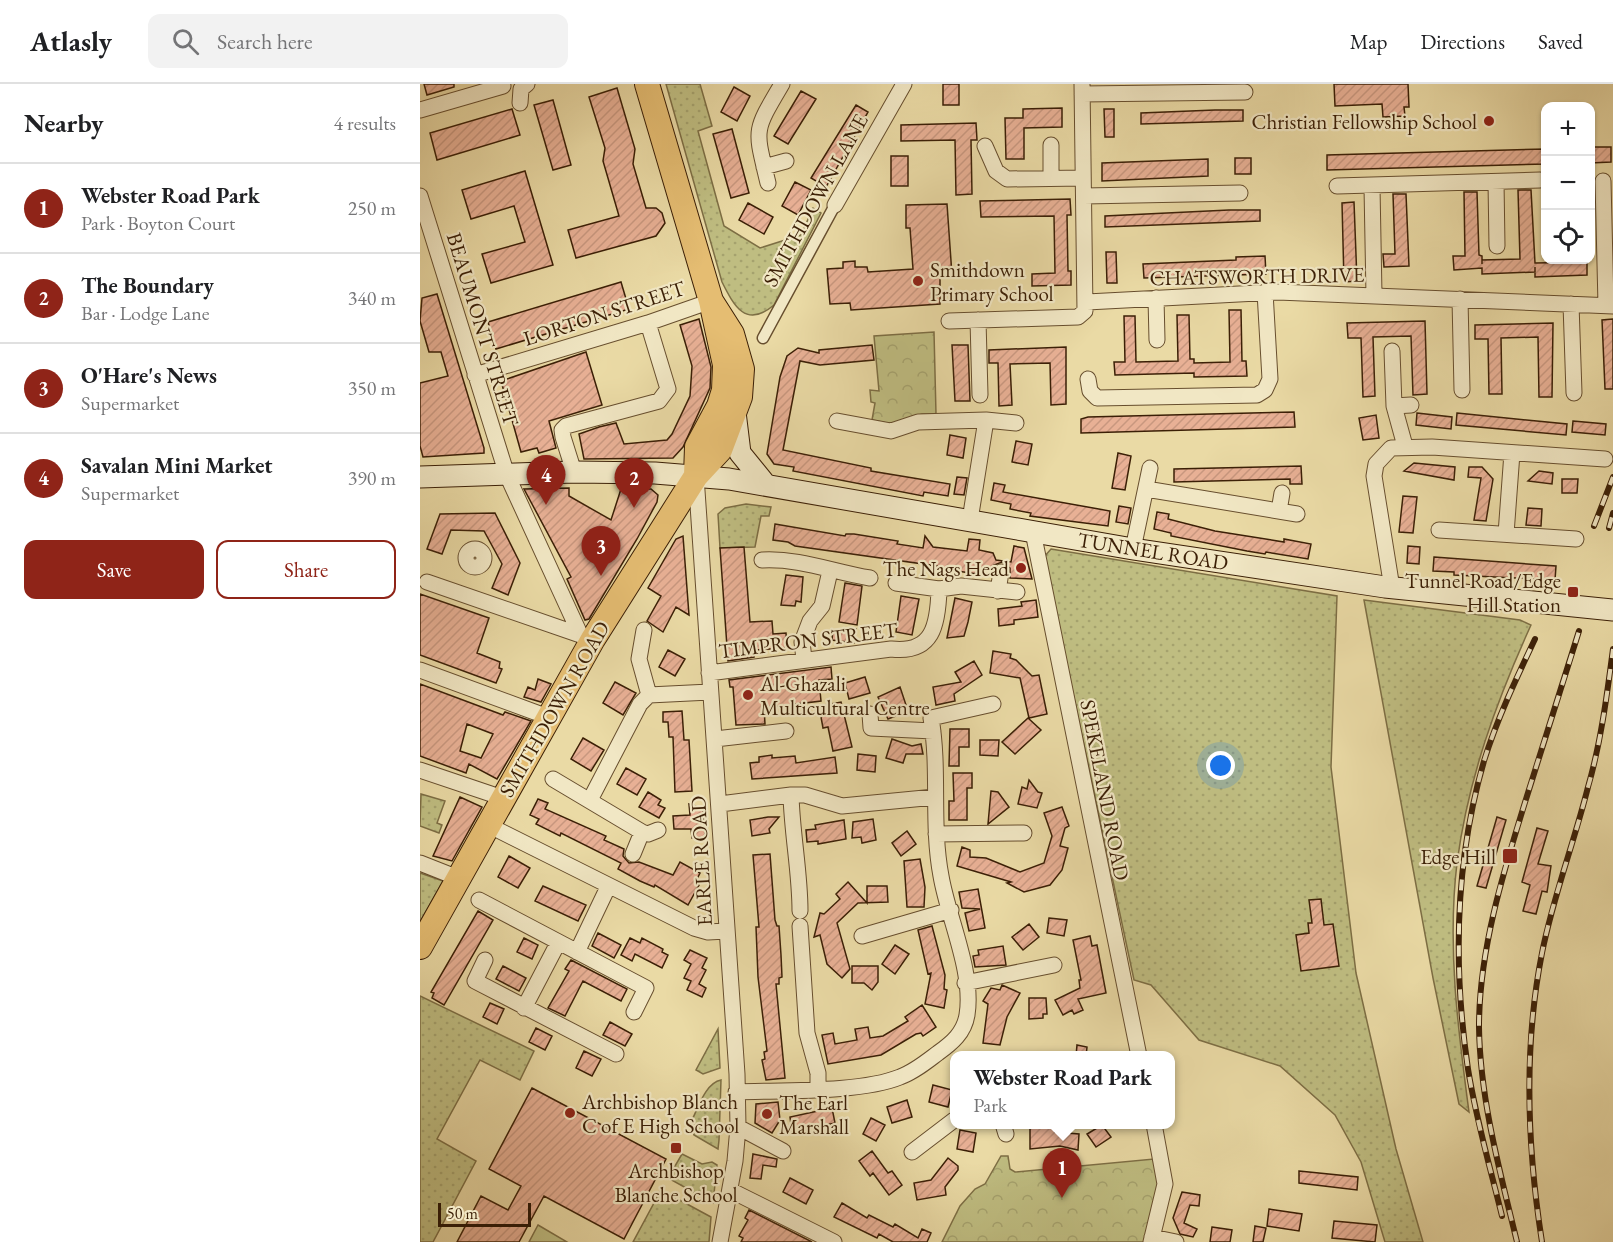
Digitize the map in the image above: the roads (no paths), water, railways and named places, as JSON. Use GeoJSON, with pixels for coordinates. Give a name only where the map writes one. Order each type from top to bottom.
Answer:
{"type":"FeatureCollection","features":[{"type":"Feature","properties":{"kind":"highway"},"geometry":{"type":"LineString","coordinates":[[647,84],[711,301],[725,365],[724,390],[719,406],[697,447],[696,476]]}},
{"type":"Feature","properties":{"kind":"highway","name":"SMITHDOWN ROAD"},"geometry":{"type":"LineString","coordinates":[[422,936],[458,878],[548,717],[587,637],[696,476],[720,450],[735,412],[742,379],[738,349],[711,301]]}},
{"type":"Feature","properties":{"kind":"main road"},"geometry":{"type":"LineString","coordinates":[[735,412],[740,453],[766,485]]}},
{"type":"Feature","properties":{"kind":"main road","name":"TUNNEL ROAD"},"geometry":{"type":"LineString","coordinates":[[420,477],[574,472],[696,476],[766,485],[1133,549],[1388,587],[1613,610]]}},
{"type":"Feature","properties":{"kind":"street"},"geometry":{"type":"LineString","coordinates":[[520,103],[521,89],[527,84]]}},
{"type":"Feature","properties":{"kind":"street"},"geometry":{"type":"LineString","coordinates":[[768,183],[757,138],[760,119],[782,84]]}},
{"type":"Feature","properties":{"kind":"street","name":"SMITHDOWN LANE"},"geometry":{"type":"LineString","coordinates":[[763,338],[904,84]]}},
{"type":"Feature","properties":{"kind":"street"},"geometry":{"type":"LineString","coordinates":[[420,111],[503,86]]}},
{"type":"Feature","properties":{"kind":"street"},"geometry":{"type":"LineString","coordinates":[[949,321],[1078,318],[1085,310],[1087,302],[1082,89],[1240,89]]}},
{"type":"Feature","properties":{"kind":"street"},"geometry":{"type":"LineString","coordinates":[[1051,145],[1051,178]]}},
{"type":"Feature","properties":{"kind":"street"},"geometry":{"type":"LineString","coordinates":[[985,146],[993,176],[1083,178]]}},
{"type":"Feature","properties":{"kind":"street"},"geometry":{"type":"LineString","coordinates":[[764,167],[786,161]]}},
{"type":"Feature","properties":{"kind":"street"},"geometry":{"type":"LineString","coordinates":[[1337,186],[1372,187],[1541,180]]}},
{"type":"Feature","properties":{"kind":"street"},"geometry":{"type":"LineString","coordinates":[[1602,181],[1609,306]]}},
{"type":"Feature","properties":{"kind":"street"},"geometry":{"type":"LineString","coordinates":[[1496,182],[1497,246]]}},
{"type":"Feature","properties":{"kind":"street"},"geometry":{"type":"LineString","coordinates":[[1084,196],[1223,187],[1240,193]]}},
{"type":"Feature","properties":{"kind":"street"},"geometry":{"type":"LineString","coordinates":[[1372,187],[1374,295]]}},
{"type":"Feature","properties":{"kind":"street","name":"BEAUMONT STREET"},"geometry":{"type":"LineString","coordinates":[[420,196],[507,475],[587,637]]}},
{"type":"Feature","properties":{"kind":"street"},"geometry":{"type":"LineString","coordinates":[[1088,379],[1090,391],[1097,398],[1257,395],[1265,390],[1270,379],[1272,292]]}},
{"type":"Feature","properties":{"kind":"street","name":"CHATSWORTH DRIVE"},"geometry":{"type":"LineString","coordinates":[[1087,302],[1272,292],[1609,306]]}},
{"type":"Feature","properties":{"kind":"street"},"geometry":{"type":"LineString","coordinates":[[1156,298],[1156,340]]}},
{"type":"Feature","properties":{"kind":"street"},"geometry":{"type":"LineString","coordinates":[[1457,384],[1460,299]]}},
{"type":"Feature","properties":{"kind":"street","name":"LORTON STREET"},"geometry":{"type":"LineString","coordinates":[[475,375],[648,323],[711,301]]}},
{"type":"Feature","properties":{"kind":"street"},"geometry":{"type":"LineString","coordinates":[[1571,304],[1574,393]]}},
{"type":"Feature","properties":{"kind":"street"},"geometry":{"type":"LineString","coordinates":[[978,320],[980,395]]}},
{"type":"Feature","properties":{"kind":"street"},"geometry":{"type":"LineString","coordinates":[[574,472],[563,436],[562,430],[566,426],[659,401],[668,389],[648,323]]}},
{"type":"Feature","properties":{"kind":"street"},"geometry":{"type":"LineString","coordinates":[[1392,351],[1394,406],[1405,446]]}},
{"type":"Feature","properties":{"kind":"street"},"geometry":{"type":"LineString","coordinates":[[1394,406],[1412,405]]}},
{"type":"Feature","properties":{"kind":"street"},"geometry":{"type":"LineString","coordinates":[[970,520],[986,420]]}},
{"type":"Feature","properties":{"kind":"street"},"geometry":{"type":"LineString","coordinates":[[837,421],[891,431],[918,422],[986,420],[1016,423]]}},
{"type":"Feature","properties":{"kind":"street"},"geometry":{"type":"LineString","coordinates":[[1388,587],[1374,476],[1382,455],[1391,448],[1405,446],[1610,460]]}},
{"type":"Feature","properties":{"kind":"street"},"geometry":{"type":"LineString","coordinates":[[1506,534],[1512,453]]}},
{"type":"Feature","properties":{"kind":"street"},"geometry":{"type":"LineString","coordinates":[[1133,549],[1150,468]]}},
{"type":"Feature","properties":{"kind":"street","name":"EARLE ROAD"},"geometry":{"type":"LineString","coordinates":[[696,476],[710,692],[720,804],[738,1127],[730,1190],[720,1242]]}},
{"type":"Feature","properties":{"kind":"street"},"geometry":{"type":"LineString","coordinates":[[1146,489],[1297,514]]}},
{"type":"Feature","properties":{"kind":"street"},"geometry":{"type":"LineString","coordinates":[[1279,511],[1282,493]]}},
{"type":"Feature","properties":{"kind":"street"},"geometry":{"type":"LineString","coordinates":[[1438,530],[1576,539]]}},
{"type":"Feature","properties":{"kind":"street","name":"SPEKELAND ROAD"},"geometry":{"type":"LineString","coordinates":[[1033,532],[1138,1051]]}},
{"type":"Feature","properties":{"kind":"street"},"geometry":{"type":"LineString","coordinates":[[762,560],[779,559],[818,565],[830,572],[870,578]]}},
{"type":"Feature","properties":{"kind":"street"},"geometry":{"type":"LineString","coordinates":[[464,594],[473,567]]}},
{"type":"Feature","properties":{"kind":"street"},"geometry":{"type":"LineString","coordinates":[[804,659],[802,642],[805,631],[822,606],[830,572]]}},
{"type":"Feature","properties":{"kind":"street"},"geometry":{"type":"LineString","coordinates":[[998,591],[1001,572]]}},
{"type":"Feature","properties":{"kind":"street"},"geometry":{"type":"LineString","coordinates":[[427,582],[587,637]]}},
{"type":"Feature","properties":{"kind":"street"},"geometry":{"type":"LineString","coordinates":[[896,583],[939,589],[961,586],[1017,592]]}},
{"type":"Feature","properties":{"kind":"street","name":"TIMPRON STREET"},"geometry":{"type":"LineString","coordinates":[[710,672],[891,649],[906,650],[924,645],[932,634],[939,589]]}},
{"type":"Feature","properties":{"kind":"street"},"geometry":{"type":"LineString","coordinates":[[644,630],[639,659],[649,695]]}},
{"type":"Feature","properties":{"kind":"street"},"geometry":{"type":"LineString","coordinates":[[420,670],[548,717]]}},
{"type":"Feature","properties":{"kind":"street"},"geometry":{"type":"LineString","coordinates":[[590,800],[640,704],[649,695],[710,692]]}},
{"type":"Feature","properties":{"kind":"street"},"geometry":{"type":"LineString","coordinates":[[870,714],[871,728],[932,724],[993,704]]}},
{"type":"Feature","properties":{"kind":"street"},"geometry":{"type":"LineString","coordinates":[[932,724],[937,759],[936,834],[941,878],[951,910],[965,983],[968,1013],[954,1050]]}},
{"type":"Feature","properties":{"kind":"street"},"geometry":{"type":"LineString","coordinates":[[715,739],[786,731]]}},
{"type":"Feature","properties":{"kind":"street"},"geometry":{"type":"LineString","coordinates":[[420,770],[503,798]]}},
{"type":"Feature","properties":{"kind":"street"},"geometry":{"type":"LineString","coordinates":[[553,779],[642,832],[648,834],[658,830]]}},
{"type":"Feature","properties":{"kind":"street"},"geometry":{"type":"LineString","coordinates":[[720,804],[791,795],[805,795],[842,806],[935,803]]}},
{"type":"Feature","properties":{"kind":"street"},"geometry":{"type":"LineString","coordinates":[[791,795],[793,845],[800,878],[800,919],[807,1033],[818,1073],[818,1088]]}},
{"type":"Feature","properties":{"kind":"street"},"geometry":{"type":"LineString","coordinates":[[488,825],[694,928],[708,932],[726,931]]}},
{"type":"Feature","properties":{"kind":"street"},"geometry":{"type":"LineString","coordinates":[[633,854],[642,832]]}},
{"type":"Feature","properties":{"kind":"street"},"geometry":{"type":"LineString","coordinates":[[936,834],[1024,833]]}},
{"type":"Feature","properties":{"kind":"street"},"geometry":{"type":"LineString","coordinates":[[420,863],[458,878]]}},
{"type":"Feature","properties":{"kind":"street"},"geometry":{"type":"LineString","coordinates":[[577,952],[608,887]]}},
{"type":"Feature","properties":{"kind":"street"},"geometry":{"type":"LineString","coordinates":[[480,900],[646,988],[634,1012]]}},
{"type":"Feature","properties":{"kind":"street"},"geometry":{"type":"LineString","coordinates":[[862,936],[951,910]]}},
{"type":"Feature","properties":{"kind":"street"},"geometry":{"type":"LineString","coordinates":[[524,1008],[558,943]]}},
{"type":"Feature","properties":{"kind":"street"},"geometry":{"type":"LineString","coordinates":[[485,960],[475,981],[616,1054]]}},
{"type":"Feature","properties":{"kind":"street"},"geometry":{"type":"LineString","coordinates":[[965,983],[1054,965]]}},
{"type":"Feature","properties":{"kind":"street"},"geometry":{"type":"LineString","coordinates":[[736,1092],[818,1088],[899,1078],[950,1052]]}},
{"type":"Feature","properties":{"kind":"street"},"geometry":{"type":"LineString","coordinates":[[912,1152],[950,1123]]}},
{"type":"Feature","properties":{"kind":"street"},"geometry":{"type":"LineString","coordinates":[[738,1127],[783,1151]]}},
{"type":"Feature","properties":{"kind":"street"},"geometry":{"type":"LineString","coordinates":[[1155,1129],[1165,1184],[1152,1240],[1176,1242]]}},
{"type":"Feature","properties":{"kind":"street"},"geometry":{"type":"LineString","coordinates":[[730,1190],[834,1242]]}},
{"type":"Feature","properties":{"kind":"railway"},"geometry":{"type":"LineString","coordinates":[[1594,526],[1613,477]]}},
{"type":"Feature","properties":{"kind":"railway"},"geometry":{"type":"LineString","coordinates":[[1609,528],[1613,513]]}},
{"type":"Feature","properties":{"kind":"railway"},"geometry":{"type":"LineString","coordinates":[[1517,1242],[1498,1162],[1483,1081],[1479,1027],[1483,968],[1494,910],[1518,824],[1579,631]]}},
{"type":"Feature","properties":{"kind":"railway"},"geometry":{"type":"LineString","coordinates":[[1502,1216],[1479,1125],[1468,1069],[1460,992],[1459,914],[1467,837],[1484,761],[1501,714],[1535,639]]}},
{"type":"Feature","properties":{"kind":"railway"},"geometry":{"type":"LineString","coordinates":[[1542,1242],[1533,1170],[1529,1098],[1536,989],[1552,911],[1597,753],[1613,649]]}},
{"type":"Feature","properties":{"kind":"place","name":"Christian Fellowship School"},"geometry":{"type":"Point","coordinates":[1489,121]}},
{"type":"Feature","properties":{"kind":"place","name":"Smithdown Primary School"},"geometry":{"type":"Point","coordinates":[918,281]}},
{"type":"Feature","properties":{"kind":"place","name":"Savalan Mini Market"},"geometry":{"type":"Point","coordinates":[546,505]}},
{"type":"Feature","properties":{"kind":"place","name":"The Boundary"},"geometry":{"type":"Point","coordinates":[634,508]}},
{"type":"Feature","properties":{"kind":"place","name":"The Nags Head"},"geometry":{"type":"Point","coordinates":[1021,568]}},
{"type":"Feature","properties":{"kind":"place","name":"O'Hare's News"},"geometry":{"type":"Point","coordinates":[601,576]}},
{"type":"Feature","properties":{"kind":"place","name":"Tunnel Road/Edge Hill Station"},"geometry":{"type":"Point","coordinates":[1573,592]}},
{"type":"Feature","properties":{"kind":"place","name":"Al-Ghazali Multicultural Centre"},"geometry":{"type":"Point","coordinates":[748,695]}},
{"type":"Feature","properties":{"kind":"place","name":"Edge Hill"},"geometry":{"type":"Point","coordinates":[1510,856]}},
{"type":"Feature","properties":{"kind":"place","name":"Archbishop Blanch C of E High School"},"geometry":{"type":"Point","coordinates":[570,1113]}},
{"type":"Feature","properties":{"kind":"place","name":"The Earl Marshall"},"geometry":{"type":"Point","coordinates":[767,1114]}},
{"type":"Feature","properties":{"kind":"place","name":"Archbishop Blanche School"},"geometry":{"type":"Point","coordinates":[676,1148]}},
{"type":"Feature","properties":{"kind":"place","name":"Webster Road Park"},"geometry":{"type":"Point","coordinates":[1062,1198]}}]}
